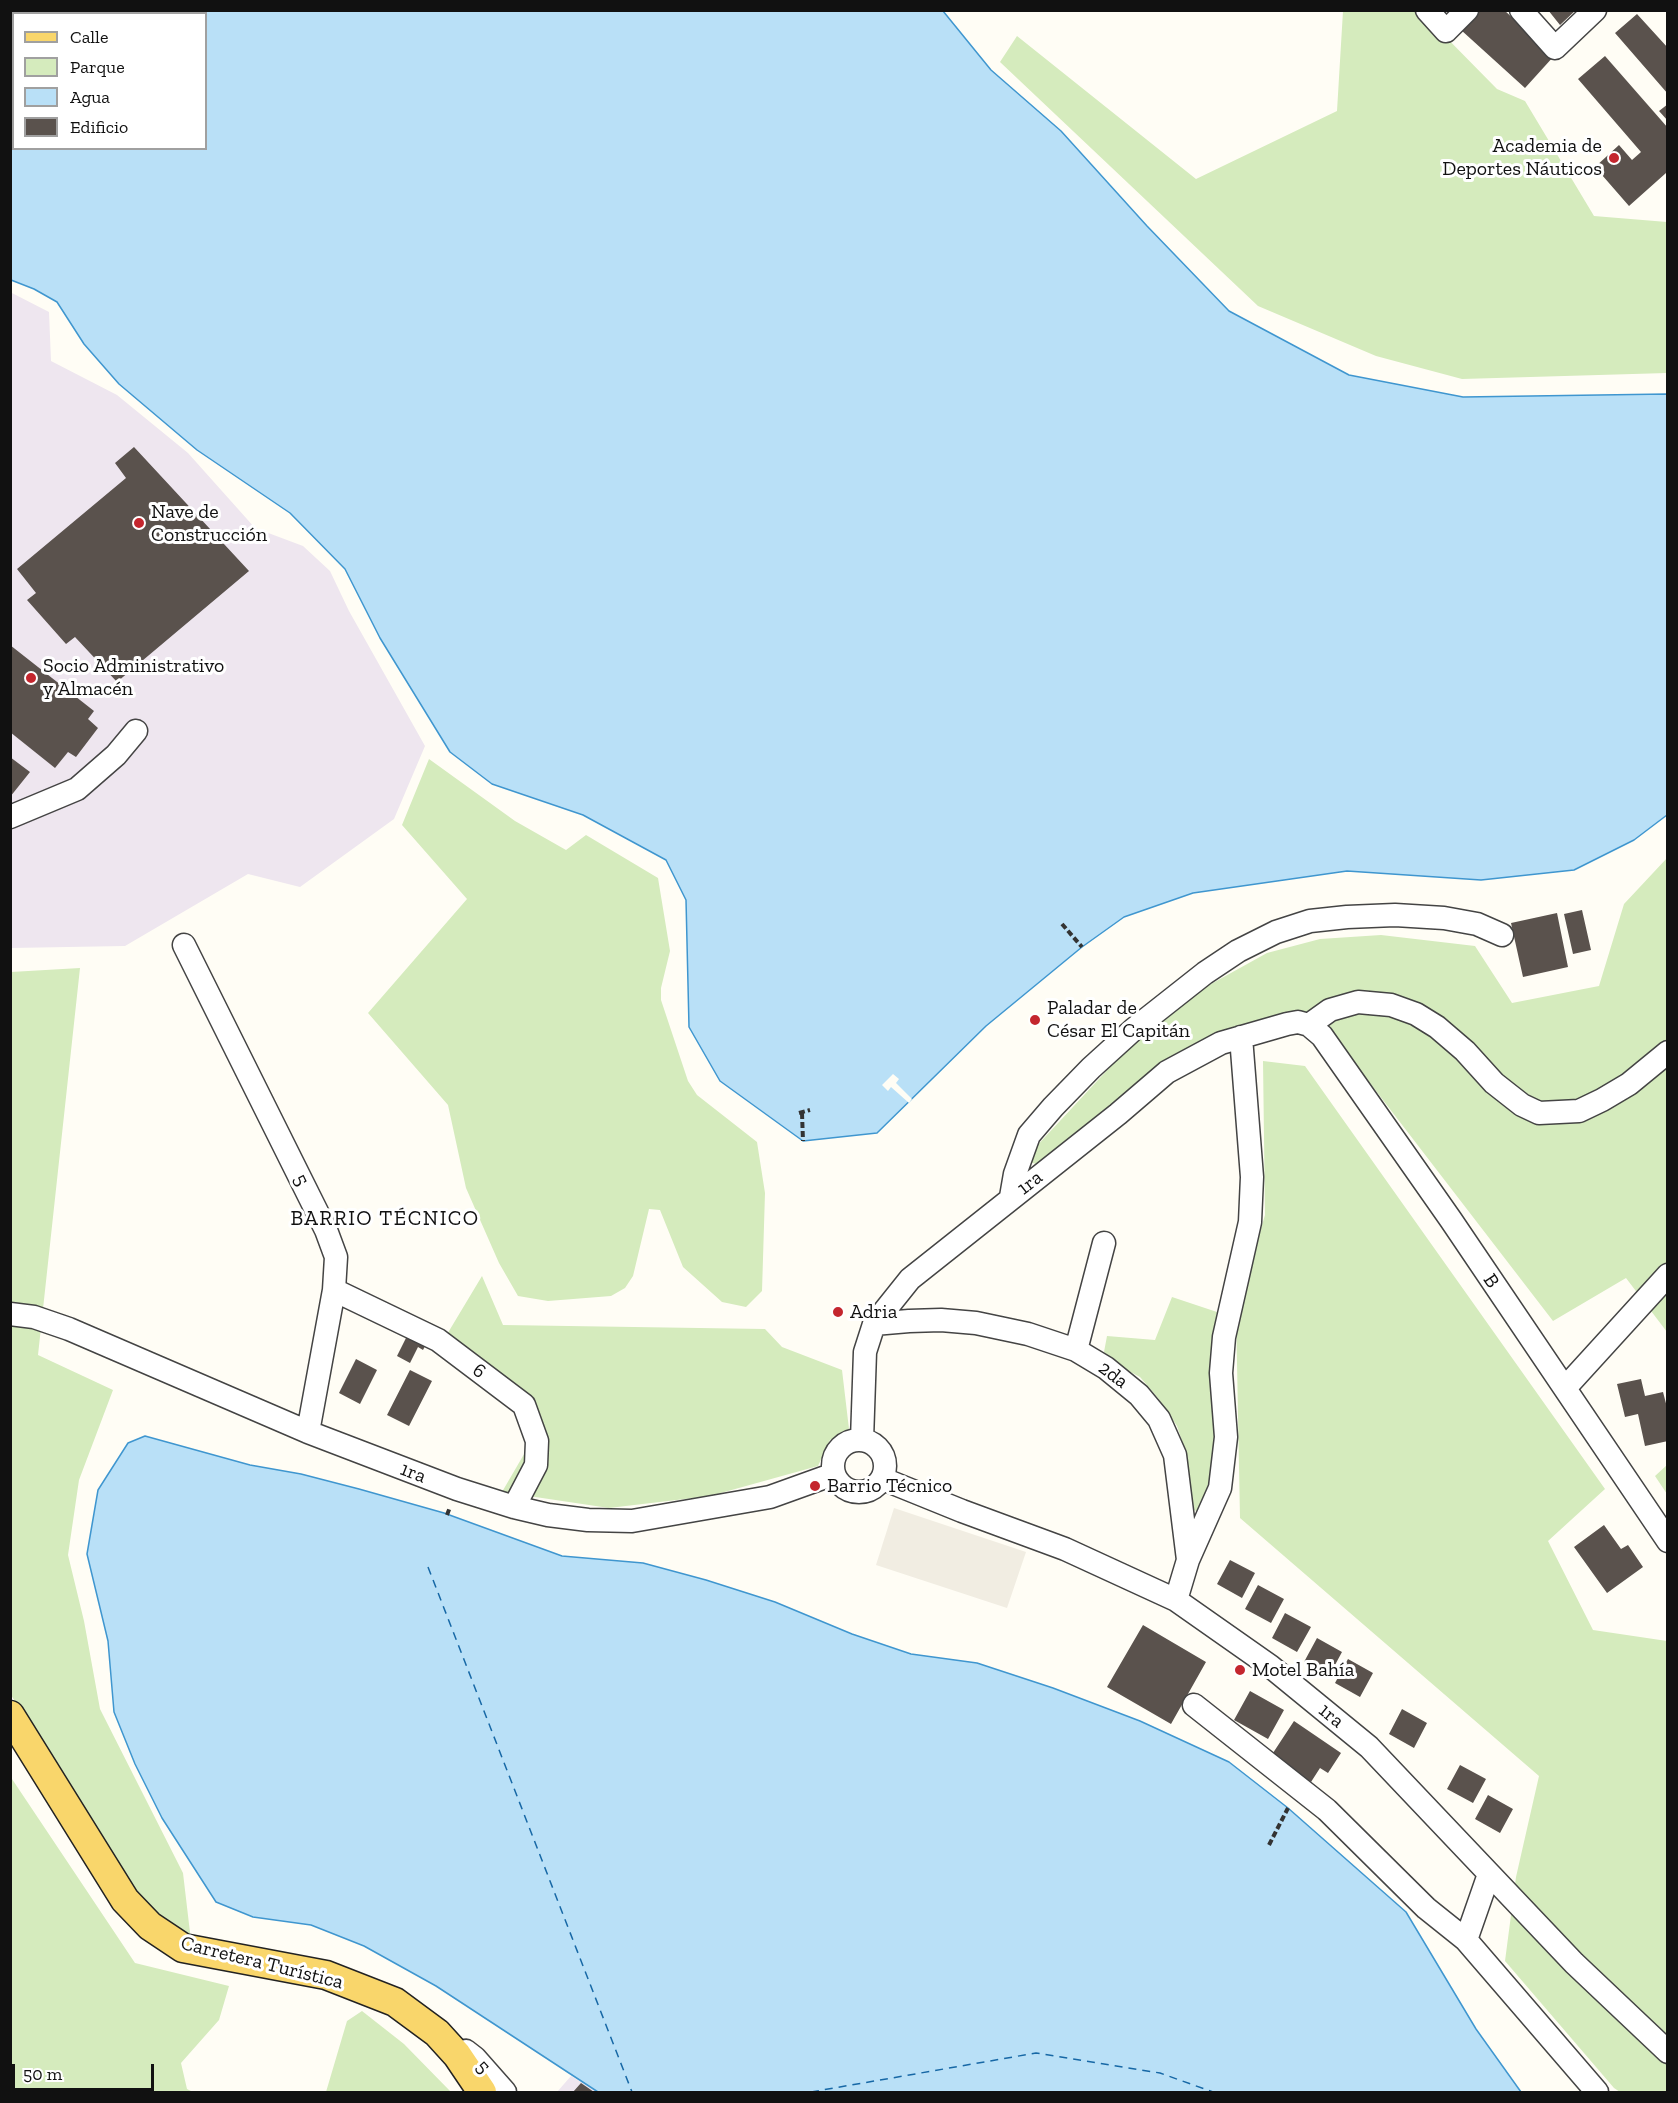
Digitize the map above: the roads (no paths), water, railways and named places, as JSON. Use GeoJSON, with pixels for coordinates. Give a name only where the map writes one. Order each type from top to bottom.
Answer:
{"type":"FeatureCollection","features":[{"type":"Feature","properties":{"kind":"main road","name":"Carretera Turística"},"geometry":{"type":"LineString","coordinates":[[10,1715],[124,1900],[150,1926],[183,1948],[326,1976],[395,2002],[437,2033],[457,2055],[482,2092]]}},
{"type":"Feature","properties":{"kind":"street"},"geometry":{"type":"LineString","coordinates":[[1427,10],[1446,31],[1467,10]]}},
{"type":"Feature","properties":{"kind":"street"},"geometry":{"type":"LineString","coordinates":[[1521,10],[1555,48],[1595,10]]}},
{"type":"Feature","properties":{"kind":"street"},"geometry":{"type":"LineString","coordinates":[[10,817],[77,789],[116,755],[136,731]]}},
{"type":"Feature","properties":{"kind":"street"},"geometry":{"type":"LineString","coordinates":[[1011,1197],[1015,1174],[1029,1135],[1053,1107],[1090,1068],[1134,1029],[1205,973],[1238,951],[1276,932],[1310,921],[1347,917],[1395,915],[1444,918],[1477,924],[1502,935]]}},
{"type":"Feature","properties":{"kind":"street","name":"5"},"geometry":{"type":"LineString","coordinates":[[184,945],[326,1230],[336,1257],[334,1290],[308,1432]]}},
{"type":"Feature","properties":{"kind":"street"},"geometry":{"type":"LineString","coordinates":[[1309,1025],[1330,1010],[1358,1002],[1391,1005],[1416,1014],[1437,1027],[1465,1051],[1502,1089],[1522,1105],[1539,1113],[1579,1111],[1629,1084],[1668,1052]]}},
{"type":"Feature","properties":{"kind":"street","name":"1ra"},"geometry":{"type":"LineString","coordinates":[[862,1440],[865,1352],[873,1324],[910,1279],[1118,1114],[1167,1072],[1221,1043],[1287,1024],[1298,1022],[1309,1025]]}},
{"type":"Feature","properties":{"kind":"street","name":"B"},"geometry":{"type":"LineString","coordinates":[[1309,1025],[1322,1036],[1668,1541]]}},
{"type":"Feature","properties":{"kind":"street"},"geometry":{"type":"LineString","coordinates":[[1188,1560],[1220,1488],[1226,1437],[1221,1373],[1224,1337],[1250,1222],[1252,1177],[1241,1037]]}},
{"type":"Feature","properties":{"kind":"street"},"geometry":{"type":"LineString","coordinates":[[1076,1350],[1104,1244]]}},
{"type":"Feature","properties":{"kind":"street"},"geometry":{"type":"LineString","coordinates":[[1565,1389],[1668,1275]]}},
{"type":"Feature","properties":{"kind":"street","name":"6"},"geometry":{"type":"LineString","coordinates":[[334,1290],[438,1340],[524,1405],[537,1441],[536,1465],[514,1507]]}},
{"type":"Feature","properties":{"kind":"street","name":"1ra"},"geometry":{"type":"LineString","coordinates":[[10,1314],[34,1317],[69,1329],[308,1432],[457,1489],[514,1507],[549,1515],[588,1520],[632,1521],[770,1497],[834,1474]]}},
{"type":"Feature","properties":{"kind":"street","name":"2da"},"geometry":{"type":"LineString","coordinates":[[873,1324],[930,1320],[976,1323],[1028,1334],[1076,1350],[1106,1368],[1139,1395],[1159,1419],[1175,1455],[1188,1560],[1176,1600]]}},
{"type":"Feature","properties":{"kind":"street"},"geometry":{"type":"LineString","coordinates":[[862,1440],[880,1449],[885,1458],[886,1469],[883,1479],[876,1486],[867,1492],[857,1493],[839,1484],[834,1474],[833,1464],[842,1446],[852,1441],[862,1440]]}},
{"type":"Feature","properties":{"kind":"street","name":"1ra"},"geometry":{"type":"LineString","coordinates":[[883,1479],[1065,1549],[1176,1600],[1270,1666],[1369,1748],[1574,1963],[1668,2052]]}},
{"type":"Feature","properties":{"kind":"street"},"geometry":{"type":"LineString","coordinates":[[1194,1705],[1327,1810],[1426,1908],[1466,1940],[1596,2092]]}},
{"type":"Feature","properties":{"kind":"street"},"geometry":{"type":"LineString","coordinates":[[1466,1940],[1489,1874]]}},
{"type":"Feature","properties":{"kind":"street","name":"5"},"geometry":{"type":"LineString","coordinates":[[457,2055],[466,2051],[505,2092]]}},
{"type":"Feature","properties":{"kind":"water"},"geometry":{"type":"Polygon","coordinates":[[[10,11],[943,11],[991,70],[1061,131],[1147,226],[1229,311],[1349,375],[1463,397],[1667,394],[1667,815],[1634,840],[1574,870],[1481,880],[1347,871],[1193,893],[1124,917],[1082,947],[986,1026],[877,1133],[803,1141],[720,1081],[689,1027],[686,900],[666,860],[583,815],[492,784],[450,752],[380,638],[345,569],[290,513],[197,450],[119,384],[84,344],[57,302],[34,289],[11,280],[10,11]]]}},
{"type":"Feature","properties":{"kind":"water"},"geometry":{"type":"Polygon","coordinates":[[[145,1436],[250,1465],[301,1474],[444,1513],[562,1556],[643,1563],[706,1580],[775,1602],[852,1634],[911,1654],[977,1663],[1053,1688],[1140,1721],[1229,1762],[1288,1808],[1406,1912],[1476,2029],[1521,2092],[598,2092],[436,1986],[364,1946],[311,1925],[253,1917],[216,1902],[162,1818],[135,1764],[114,1712],[108,1641],[87,1554],[98,1490],[128,1443],[145,1436]]]}},
{"type":"Feature","properties":{"kind":"place","name":"Academia de Deportes Náuticos"},"geometry":{"type":"Point","coordinates":[1614,158]}},
{"type":"Feature","properties":{"kind":"place","name":"Nave de Construcción"},"geometry":{"type":"Point","coordinates":[139,523]}},
{"type":"Feature","properties":{"kind":"place","name":"Socio Administrativo y Almacén"},"geometry":{"type":"Point","coordinates":[31,678]}},
{"type":"Feature","properties":{"kind":"place","name":"Paladar de César El Capitán"},"geometry":{"type":"Point","coordinates":[1035,1020]}},
{"type":"Feature","properties":{"kind":"place","name":"Adria"},"geometry":{"type":"Point","coordinates":[838,1312]}},
{"type":"Feature","properties":{"kind":"place","name":"Barrio Técnico"},"geometry":{"type":"Point","coordinates":[815,1486]}},
{"type":"Feature","properties":{"kind":"place","name":"Motel Bahía"},"geometry":{"type":"Point","coordinates":[1240,1670]}},
{"type":"Feature","properties":{"kind":"district","name":"BARRIO TÉCNICO"},"geometry":{"type":"Point","coordinates":[385,1219]}}]}
